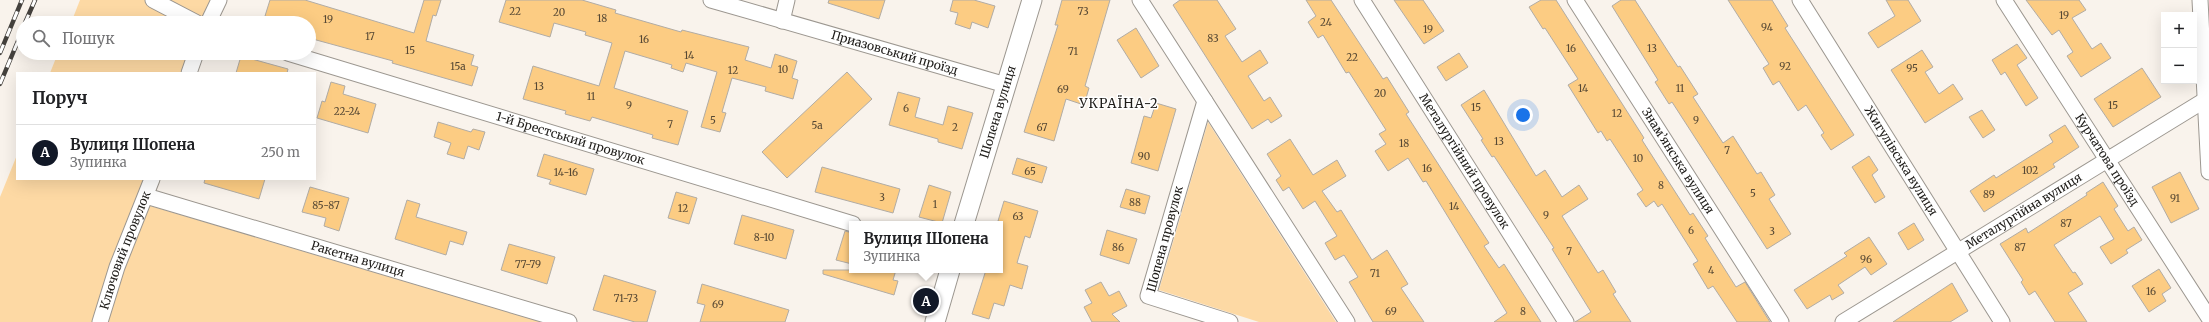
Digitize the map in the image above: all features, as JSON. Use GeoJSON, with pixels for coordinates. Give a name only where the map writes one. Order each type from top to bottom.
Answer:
{"type":"FeatureCollection","features":[{"type":"Feature","properties":{"kind":"street"},"geometry":{"type":"LineString","coordinates":[[153,0],[184,16]]}},
{"type":"Feature","properties":{"kind":"street"},"geometry":{"type":"LineString","coordinates":[[211,16],[219,0]]}},
{"type":"Feature","properties":{"kind":"street","name":"Приазовський проїзд"},"geometry":{"type":"LineString","coordinates":[[711,0],[1006,85]]}},
{"type":"Feature","properties":{"kind":"street"},"geometry":{"type":"LineString","coordinates":[[782,20],[787,0]]}},
{"type":"Feature","properties":{"kind":"street","name":"Шопена вулиця"},"geometry":{"type":"LineString","coordinates":[[965,221],[1032,0]]}},
{"type":"Feature","properties":{"kind":"street"},"geometry":{"type":"LineString","coordinates":[[1140,0],[1347,322]]}},
{"type":"Feature","properties":{"kind":"street","name":"Металургійний провулок"},"geometry":{"type":"LineString","coordinates":[[1362,0],[1566,322]]}},
{"type":"Feature","properties":{"kind":"street","name":"Знам’янська вулиця"},"geometry":{"type":"LineString","coordinates":[[1575,0],[1781,322]]}},
{"type":"Feature","properties":{"kind":"street","name":"Жигулівська вулиця"},"geometry":{"type":"LineString","coordinates":[[1800,0],[2002,322]]}},
{"type":"Feature","properties":{"kind":"street","name":"Курчатова проїзд"},"geometry":{"type":"LineString","coordinates":[[2004,0],[2208,315]]}},
{"type":"Feature","properties":{"kind":"street"},"geometry":{"type":"LineString","coordinates":[[2200,0],[2209,172]]}},
{"type":"Feature","properties":{"kind":"street"},"geometry":{"type":"LineString","coordinates":[[189,72],[194,60]]}},
{"type":"Feature","properties":{"kind":"street","name":"1-й Брестський провулок"},"geometry":{"type":"LineString","coordinates":[[311,60],[849,223]]}},
{"type":"Feature","properties":{"kind":"street","name":"Металургійна вулиця"},"geometry":{"type":"LineString","coordinates":[[1843,322],[2205,100]]}},
{"type":"Feature","properties":{"kind":"street","name":"Шопена провулок"},"geometry":{"type":"LineString","coordinates":[[1205,101],[1148,296],[1230,322]]}},
{"type":"Feature","properties":{"kind":"street","name":"Ключовий провулок"},"geometry":{"type":"LineString","coordinates":[[100,322],[117,267],[152,180]]}},
{"type":"Feature","properties":{"kind":"street","name":"Ракетна вулиця"},"geometry":{"type":"LineString","coordinates":[[146,196],[569,322]]}},
{"type":"Feature","properties":{"kind":"street"},"geometry":{"type":"LineString","coordinates":[[934,322],[949,273]]}},
{"type":"Feature","properties":{"kind":"shaded area"},"geometry":{"type":"Polygon","coordinates":[[[80,0],[212,0],[204,16],[74,16],[80,0]]]}},
{"type":"Feature","properties":{"kind":"shaded area"},"geometry":{"type":"Polygon","coordinates":[[[55,60],[188,60],[183,72],[50,72],[55,60]]]}},
{"type":"Feature","properties":{"kind":"shaded area"},"geometry":{"type":"Polygon","coordinates":[[[1208,122],[1336,322],[1259,322],[1159,290],[1208,122]]]}},
{"type":"Feature","properties":{"kind":"shaded area"},"geometry":{"type":"Polygon","coordinates":[[[16,157],[16,180],[145,180],[137,202],[541,322],[0,322],[0,197],[16,157]]]}},
{"type":"Feature","properties":{"kind":"building"},"geometry":{"type":"Polygon","coordinates":[[[270,0],[305,0],[414,33],[424,0],[441,0],[436,16],[433,15],[426,41],[474,55],[471,65],[478,67],[472,86],[392,63],[393,61],[316,40],[316,16],[265,16],[270,0]]]}},
{"type":"Feature","properties":{"kind":"building"},"geometry":{"type":"Polygon","coordinates":[[[506,0],[582,0],[616,10],[615,13],[681,32],[682,30],[749,47],[745,60],[771,68],[775,54],[797,61],[792,78],[798,80],[793,99],[765,91],[766,87],[732,78],[722,112],[726,113],[720,132],[701,127],[717,72],[686,63],[683,72],[671,68],[672,65],[625,51],[614,88],[688,111],[678,145],[652,138],[653,135],[592,117],[590,121],[565,114],[566,111],[523,99],[533,66],[599,86],[612,43],[585,35],[586,32],[554,23],[550,37],[499,22],[506,0]]]}},
{"type":"Feature","properties":{"kind":"building"},"geometry":{"type":"Polygon","coordinates":[[[829,0],[885,0],[879,19],[828,3],[829,0]]]}},
{"type":"Feature","properties":{"kind":"building"},"geometry":{"type":"Polygon","coordinates":[[[953,0],[974,0],[995,6],[988,28],[972,22],[970,29],[955,24],[958,13],[950,11],[953,0]]]}},
{"type":"Feature","properties":{"kind":"building"},"geometry":{"type":"Polygon","coordinates":[[[1062,0],[1110,0],[1085,86],[1089,88],[1084,105],[1066,99],[1054,141],[1024,132],[1058,25],[1055,25],[1062,0]]]}},
{"type":"Feature","properties":{"kind":"building"},"geometry":{"type":"Polygon","coordinates":[[[1180,0],[1217,0],[1236,29],[1225,36],[1242,62],[1260,50],[1268,63],[1248,76],[1264,101],[1270,97],[1282,116],[1271,123],[1268,119],[1252,129],[1173,5],[1180,0]]]}},
{"type":"Feature","properties":{"kind":"building"},"geometry":{"type":"Polygon","coordinates":[[[1306,0],[1331,0],[1383,79],[1387,77],[1409,112],[1406,114],[1489,243],[1484,246],[1499,268],[1504,264],[1541,322],[1494,322],[1507,313],[1426,181],[1423,182],[1408,158],[1388,171],[1375,151],[1386,144],[1379,134],[1386,130],[1349,72],[1346,73],[1323,35],[1318,38],[1308,22],[1316,16],[1306,0]]]}},
{"type":"Feature","properties":{"kind":"building"},"geometry":{"type":"Polygon","coordinates":[[[1394,0],[1423,0],[1444,31],[1424,44],[1394,0]]]}},
{"type":"Feature","properties":{"kind":"building"},"geometry":{"type":"Polygon","coordinates":[[[1541,0],[1556,0],[1644,138],[1642,140],[1690,215],[1693,213],[1708,236],[1705,238],[1736,287],[1745,282],[1770,322],[1737,322],[1713,286],[1708,289],[1693,264],[1698,261],[1662,204],[1658,207],[1654,201],[1646,207],[1637,194],[1643,190],[1610,139],[1607,141],[1601,131],[1598,133],[1568,85],[1578,79],[1545,28],[1543,29],[1529,7],[1541,0]]]}},
{"type":"Feature","properties":{"kind":"building"},"geometry":{"type":"Polygon","coordinates":[[[1621,0],[1635,0],[1678,67],[1680,66],[1698,94],[1693,97],[1723,143],[1733,136],[1757,174],[1761,172],[1775,195],[1769,199],[1791,234],[1767,249],[1672,102],[1669,104],[1655,82],[1658,80],[1612,6],[1621,0]]]}},
{"type":"Feature","properties":{"kind":"building"},"geometry":{"type":"Polygon","coordinates":[[[1728,0],[1772,0],[1788,26],[1785,28],[1854,135],[1831,150],[1821,135],[1824,133],[1806,105],[1798,111],[1779,81],[1773,85],[1763,68],[1769,64],[1728,0]]]}},
{"type":"Feature","properties":{"kind":"building"},"geometry":{"type":"Polygon","coordinates":[[[1886,0],[1908,0],[1921,21],[1878,48],[1868,33],[1895,16],[1886,0]]]}},
{"type":"Feature","properties":{"kind":"building"},"geometry":{"type":"Polygon","coordinates":[[[2026,0],[2079,0],[2086,10],[2072,18],[2092,49],[2101,43],[2111,58],[2081,77],[2067,56],[2073,52],[2059,30],[2052,35],[2026,0]]]}},
{"type":"Feature","properties":{"kind":"building"},"geometry":{"type":"Polygon","coordinates":[[[1136,28],[1159,66],[1141,78],[1117,40],[1136,28]]]}},
{"type":"Feature","properties":{"kind":"building"},"geometry":{"type":"Polygon","coordinates":[[[2017,44],[2027,58],[2017,65],[2038,98],[2026,106],[2005,72],[2001,75],[1992,60],[2017,44]]]}},
{"type":"Feature","properties":{"kind":"building"},"geometry":{"type":"Polygon","coordinates":[[[1922,50],[1933,67],[1925,72],[1939,94],[1953,84],[1963,99],[1925,123],[1891,70],[1922,50]]]}},
{"type":"Feature","properties":{"kind":"building"},"geometry":{"type":"Polygon","coordinates":[[[1459,53],[1468,67],[1446,81],[1437,67],[1459,53]]]}},
{"type":"Feature","properties":{"kind":"building"},"geometry":{"type":"Polygon","coordinates":[[[240,60],[255,60],[288,69],[287,72],[236,72],[240,60]]]}},
{"type":"Feature","properties":{"kind":"building"},"geometry":{"type":"Polygon","coordinates":[[[2142,68],[2161,97],[2113,127],[2094,99],[2142,68]]]}},
{"type":"Feature","properties":{"kind":"building"},"geometry":{"type":"Polygon","coordinates":[[[847,72],[872,99],[787,178],[762,152],[847,72]]]}},
{"type":"Feature","properties":{"kind":"building"},"geometry":{"type":"Polygon","coordinates":[[[331,82],[345,86],[343,94],[376,104],[368,133],[317,118],[322,101],[325,102],[331,82]]]}},
{"type":"Feature","properties":{"kind":"building"},"geometry":{"type":"Polygon","coordinates":[[[1484,90],[1536,176],[1545,170],[1562,197],[1579,185],[1588,199],[1562,216],[1598,273],[1603,270],[1616,292],[1613,294],[1631,322],[1575,322],[1591,312],[1552,249],[1554,248],[1494,156],[1492,157],[1481,140],[1483,139],[1461,105],[1484,90]]]}},
{"type":"Feature","properties":{"kind":"building"},"geometry":{"type":"Polygon","coordinates":[[[898,92],[920,98],[915,117],[943,125],[948,106],[973,113],[962,149],[938,142],[938,139],[889,125],[898,92]]]}},
{"type":"Feature","properties":{"kind":"building"},"geometry":{"type":"Polygon","coordinates":[[[1156,103],[1176,109],[1158,171],[1131,163],[1144,116],[1151,118],[1156,103]]]}},
{"type":"Feature","properties":{"kind":"building"},"geometry":{"type":"Polygon","coordinates":[[[1982,110],[1995,130],[1983,138],[1969,117],[1982,110]]]}},
{"type":"Feature","properties":{"kind":"building"},"geometry":{"type":"Polygon","coordinates":[[[438,122],[471,132],[473,129],[485,132],[479,150],[468,146],[464,159],[447,154],[451,143],[434,137],[438,122]]]}},
{"type":"Feature","properties":{"kind":"building"},"geometry":{"type":"Polygon","coordinates":[[[2065,125],[2079,147],[2053,164],[2055,167],[1984,212],[1970,191],[1994,175],[1996,178],[2053,142],[2049,135],[2065,125]]]}},
{"type":"Feature","properties":{"kind":"building"},"geometry":{"type":"Polygon","coordinates":[[[1290,139],[1313,175],[1337,160],[1346,176],[1322,191],[1337,212],[1341,210],[1372,260],[1387,250],[1408,284],[1401,288],[1424,322],[1373,322],[1349,282],[1358,277],[1344,255],[1335,260],[1325,243],[1337,236],[1315,201],[1303,209],[1289,187],[1283,191],[1276,180],[1281,176],[1267,154],[1290,139]]]}},
{"type":"Feature","properties":{"kind":"building"},"geometry":{"type":"Polygon","coordinates":[[[544,154],[594,169],[586,195],[549,184],[551,180],[537,176],[544,154]]]}},
{"type":"Feature","properties":{"kind":"building"},"geometry":{"type":"Polygon","coordinates":[[[1869,156],[1878,170],[1872,175],[1885,197],[1875,203],[1852,167],[1869,156]]]}},
{"type":"Feature","properties":{"kind":"building"},"geometry":{"type":"Polygon","coordinates":[[[1017,158],[1047,167],[1042,183],[1012,174],[1017,158]]]}},
{"type":"Feature","properties":{"kind":"building"},"geometry":{"type":"Polygon","coordinates":[[[822,167],[900,189],[893,213],[815,192],[822,167]]]}},
{"type":"Feature","properties":{"kind":"building"},"geometry":{"type":"Polygon","coordinates":[[[2180,172],[2199,209],[2171,223],[2152,187],[2180,172]]]}},
{"type":"Feature","properties":{"kind":"building"},"geometry":{"type":"Polygon","coordinates":[[[205,180],[265,180],[259,199],[204,183],[205,180]]]}},
{"type":"Feature","properties":{"kind":"building"},"geometry":{"type":"Polygon","coordinates":[[[2103,182],[2118,206],[2114,209],[2128,231],[2134,227],[2142,240],[2126,250],[2128,253],[2111,264],[2100,247],[2114,239],[2100,216],[2054,245],[2073,273],[2075,272],[2083,284],[2068,293],[2087,322],[2055,322],[2035,291],[2029,295],[2021,282],[2023,280],[2000,244],[2026,228],[2028,233],[2087,195],[2086,193],[2103,182]]]}},
{"type":"Feature","properties":{"kind":"building"},"geometry":{"type":"Polygon","coordinates":[[[929,185],[951,192],[943,221],[934,221],[919,217],[929,185]]]}},
{"type":"Feature","properties":{"kind":"building"},"geometry":{"type":"Polygon","coordinates":[[[310,187],[349,198],[339,231],[324,226],[326,218],[302,212],[310,187]]]}},
{"type":"Feature","properties":{"kind":"building"},"geometry":{"type":"Polygon","coordinates":[[[1126,189],[1150,196],[1145,214],[1120,207],[1126,189]]]}},
{"type":"Feature","properties":{"kind":"building"},"geometry":{"type":"Polygon","coordinates":[[[676,192],[697,198],[689,224],[668,218],[676,192]]]}},
{"type":"Feature","properties":{"kind":"building"},"geometry":{"type":"Polygon","coordinates":[[[407,200],[420,204],[416,217],[467,232],[463,245],[450,241],[446,255],[395,239],[407,200]]]}},
{"type":"Feature","properties":{"kind":"building"},"geometry":{"type":"Polygon","coordinates":[[[1004,201],[1038,211],[1030,238],[1025,236],[1017,263],[1028,266],[1022,289],[1010,285],[1004,306],[994,303],[989,319],[972,314],[985,273],[1003,273],[1003,221],[998,221],[1004,201]]]}},
{"type":"Feature","properties":{"kind":"building"},"geometry":{"type":"Polygon","coordinates":[[[742,215],[794,230],[786,259],[734,244],[742,215]]]}},
{"type":"Feature","properties":{"kind":"building"},"geometry":{"type":"Polygon","coordinates":[[[1914,223],[1924,240],[1908,250],[1898,233],[1914,223]]]}},
{"type":"Feature","properties":{"kind":"building"},"geometry":{"type":"Polygon","coordinates":[[[1107,230],[1137,239],[1129,264],[1100,255],[1107,230]]]}},
{"type":"Feature","properties":{"kind":"building"},"geometry":{"type":"Polygon","coordinates":[[[845,231],[849,232],[849,263],[836,260],[845,231]]]}},
{"type":"Feature","properties":{"kind":"building"},"geometry":{"type":"Polygon","coordinates":[[[1869,237],[1887,264],[1871,275],[1865,267],[1838,285],[1844,293],[1832,300],[1830,295],[1807,309],[1794,290],[1847,256],[1844,253],[1869,237]]]}},
{"type":"Feature","properties":{"kind":"building"},"geometry":{"type":"Polygon","coordinates":[[[509,244],[555,257],[547,284],[501,270],[509,244]]]}},
{"type":"Feature","properties":{"kind":"building"},"geometry":{"type":"Polygon","coordinates":[[[2159,269],[2171,288],[2162,294],[2166,301],[2149,312],[2132,286],[2159,269]]]}},
{"type":"Feature","properties":{"kind":"building"},"geometry":{"type":"Polygon","coordinates":[[[823,270],[849,270],[849,273],[895,273],[893,280],[898,281],[894,295],[823,274],[823,270]]]}},
{"type":"Feature","properties":{"kind":"building"},"geometry":{"type":"Polygon","coordinates":[[[604,275],[656,291],[647,322],[635,322],[593,310],[604,275]]]}},
{"type":"Feature","properties":{"kind":"building"},"geometry":{"type":"Polygon","coordinates":[[[1101,282],[1109,296],[1119,291],[1127,306],[1112,314],[1120,322],[1092,322],[1084,307],[1092,303],[1085,290],[1101,282]]]}},
{"type":"Feature","properties":{"kind":"building"},"geometry":{"type":"Polygon","coordinates":[[[1952,283],[1968,311],[1950,322],[1893,322],[1952,283]]]}},
{"type":"Feature","properties":{"kind":"building"},"geometry":{"type":"Polygon","coordinates":[[[702,284],[789,310],[785,322],[700,322],[705,305],[697,303],[702,284]]]}},
{"type":"Feature","properties":{"kind":"railway"},"geometry":{"type":"LineString","coordinates":[[0,53],[22,0]]}},
{"type":"Feature","properties":{"kind":"railway"},"geometry":{"type":"LineString","coordinates":[[28,16],[35,0]]}},
{"type":"Feature","properties":{"kind":"railway"},"geometry":{"type":"LineString","coordinates":[[0,84],[16,46]]}},
{"type":"Feature","properties":{"kind":"place","name":"Вулиця Шопена"},"geometry":{"type":"Point","coordinates":[926,301]}},
{"type":"Feature","properties":{"kind":"district","name":"УКРАЇНА-2"},"geometry":{"type":"Point","coordinates":[1119,103]}}]}
